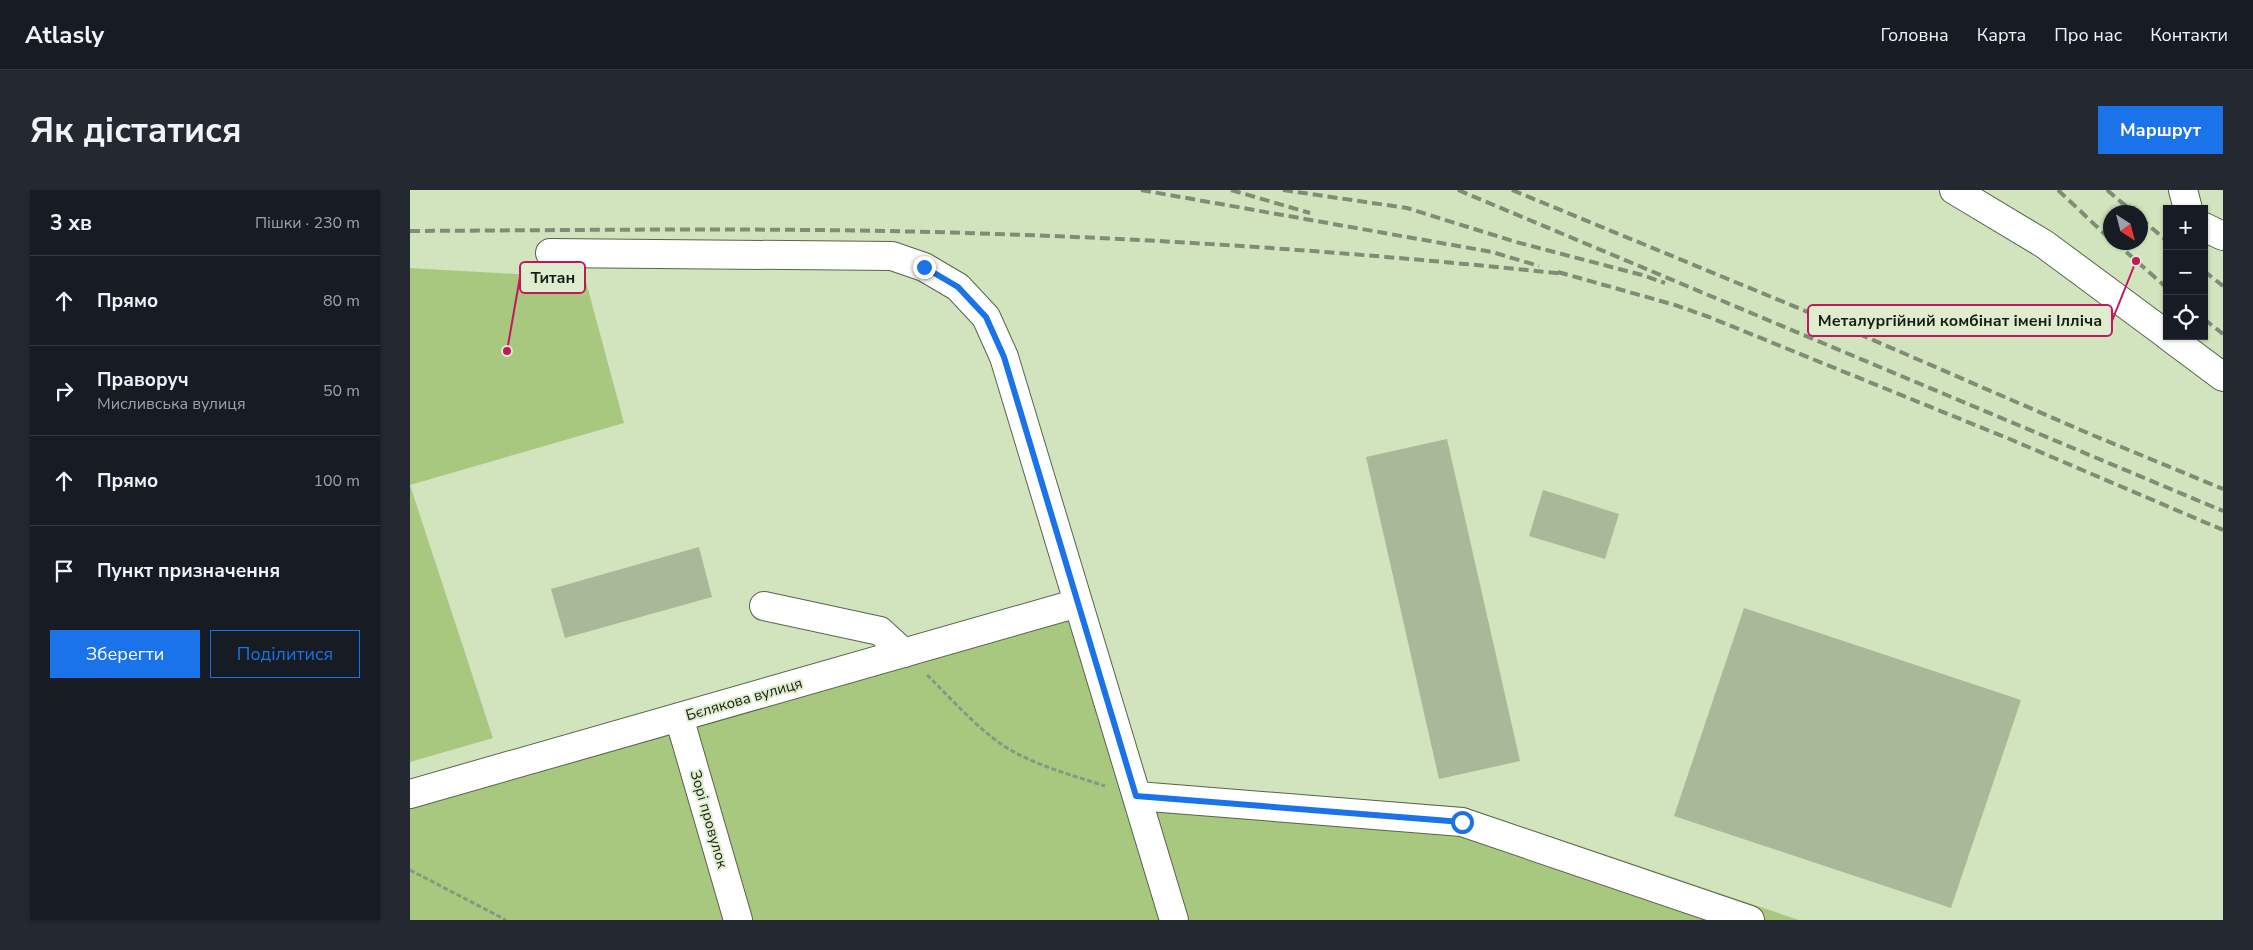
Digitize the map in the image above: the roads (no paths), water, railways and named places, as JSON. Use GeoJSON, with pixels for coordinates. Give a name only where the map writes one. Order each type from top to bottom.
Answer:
{"type":"FeatureCollection","features":[{"type":"Feature","properties":{"kind":"street"},"geometry":{"type":"LineString","coordinates":[[1954,190],[2044,244],[2163,332]]}},
{"type":"Feature","properties":{"kind":"street"},"geometry":{"type":"LineString","coordinates":[[2183,190],[2187,205]]}},
{"type":"Feature","properties":{"kind":"street"},"geometry":{"type":"LineString","coordinates":[[2208,229],[2223,236]]}},
{"type":"Feature","properties":{"kind":"street"},"geometry":{"type":"LineString","coordinates":[[550,253],[892,256],[924,267],[958,287],[986,317],[1004,357],[1174,920]]}},
{"type":"Feature","properties":{"kind":"street"},"geometry":{"type":"LineString","coordinates":[[2173,340],[2223,377]]}},
{"type":"Feature","properties":{"kind":"street","name":"Бєлякова вулиця"},"geometry":{"type":"LineString","coordinates":[[410,794],[1078,603]]}},
{"type":"Feature","properties":{"kind":"street"},"geometry":{"type":"LineString","coordinates":[[764,606],[880,631],[904,653]]}},
{"type":"Feature","properties":{"kind":"street","name":"Зорі провулок"},"geometry":{"type":"LineString","coordinates":[[679,718],[738,920]]}},
{"type":"Feature","properties":{"kind":"street"},"geometry":{"type":"LineString","coordinates":[[1136,796],[1462,822],[1750,920]]}},
{"type":"Feature","properties":{"kind":"railway"},"geometry":{"type":"LineString","coordinates":[[1141,190],[1492,252],[1539,266]]}},
{"type":"Feature","properties":{"kind":"railway"},"geometry":{"type":"LineString","coordinates":[[1231,190],[1310,213]]}},
{"type":"Feature","properties":{"kind":"railway"},"geometry":{"type":"LineString","coordinates":[[1283,190],[1407,208],[1516,242],[1642,275],[1665,283]]}},
{"type":"Feature","properties":{"kind":"railway"},"geometry":{"type":"LineString","coordinates":[[1458,190],[2223,511]]}},
{"type":"Feature","properties":{"kind":"railway"},"geometry":{"type":"LineString","coordinates":[[1512,190],[1820,317],[2090,434],[2223,489]]}},
{"type":"Feature","properties":{"kind":"railway"},"geometry":{"type":"LineString","coordinates":[[2058,190],[2103,232]]}},
{"type":"Feature","properties":{"kind":"railway"},"geometry":{"type":"LineString","coordinates":[[2107,190],[2125,205]]}},
{"type":"Feature","properties":{"kind":"railway"},"geometry":{"type":"LineString","coordinates":[[2148,225],[2163,238]]}},
{"type":"Feature","properties":{"kind":"railway"},"geometry":{"type":"LineString","coordinates":[[410,231],[777,230],[924,232],[1068,237],[1281,249],[1565,274]]}},
{"type":"Feature","properties":{"kind":"railway"},"geometry":{"type":"LineString","coordinates":[[2124,250],[2163,284]]}},
{"type":"Feature","properties":{"kind":"railway"},"geometry":{"type":"LineString","coordinates":[[1558,272],[1675,305],[1709,317],[2012,440],[2223,530]]}},
{"type":"Feature","properties":{"kind":"railway"},"geometry":{"type":"LineString","coordinates":[[2208,274],[2223,286]]}},
{"type":"Feature","properties":{"kind":"railway"},"geometry":{"type":"LineString","coordinates":[[2208,322],[2223,334]]}},
{"type":"Feature","properties":{"kind":"place","name":"Металургійний комбінат імені Ілліча"},"geometry":{"type":"Point","coordinates":[2136,261]}},
{"type":"Feature","properties":{"kind":"place","name":"Титан"},"geometry":{"type":"Point","coordinates":[507,351]}}]}
